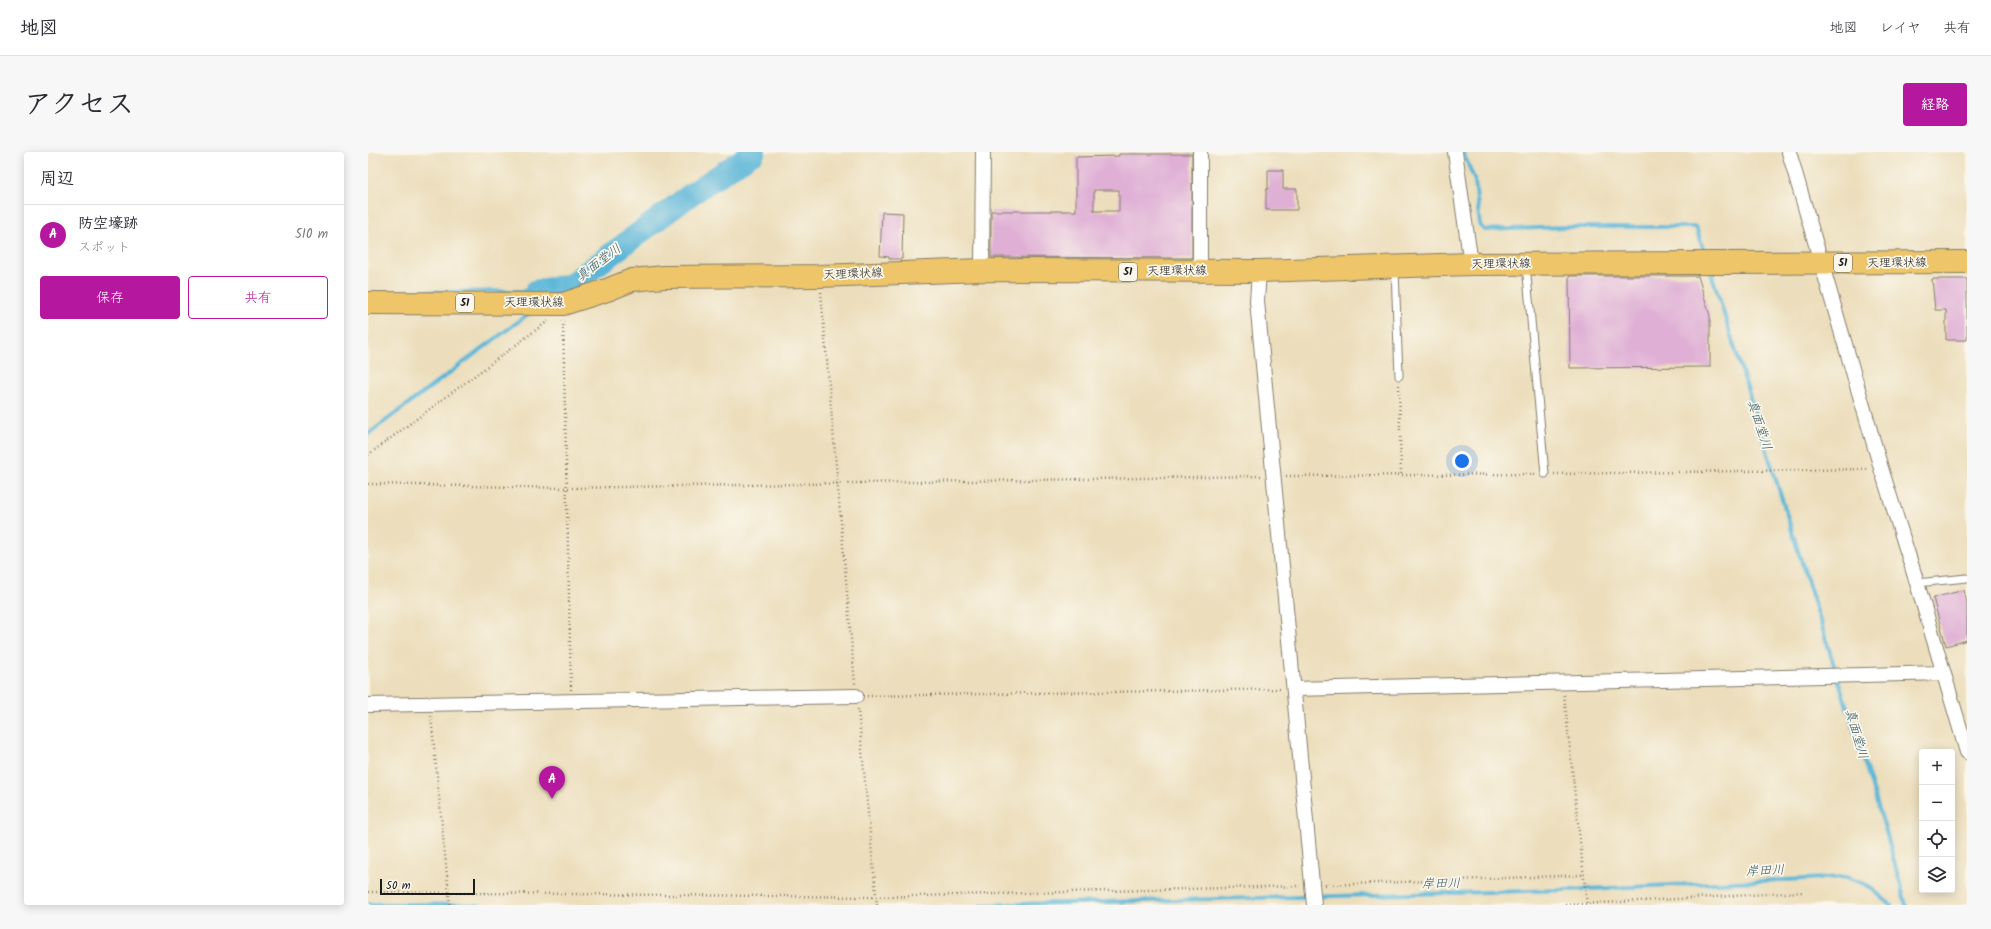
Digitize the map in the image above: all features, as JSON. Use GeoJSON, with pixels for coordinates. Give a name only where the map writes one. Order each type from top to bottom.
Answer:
{"type":"FeatureCollection","features":[{"type":"Feature","properties":{"kind":"main road","name":"天理環状線"},"geometry":{"type":"LineString","coordinates":[[368,303],[563,307],[632,280],[664,277],[819,276],[982,270],[1259,271],[1395,268],[1471,264],[1821,264],[1967,262]]}},
{"type":"Feature","properties":{"kind":"street"},"geometry":{"type":"LineString","coordinates":[[982,270],[983,152]]}},
{"type":"Feature","properties":{"kind":"street"},"geometry":{"type":"LineString","coordinates":[[1200,152],[1200,271]]}},
{"type":"Feature","properties":{"kind":"street"},"geometry":{"type":"LineString","coordinates":[[1455,152],[1471,264]]}},
{"type":"Feature","properties":{"kind":"street"},"geometry":{"type":"LineString","coordinates":[[1789,152],[1881,468],[1967,752]]}},
{"type":"Feature","properties":{"kind":"street"},"geometry":{"type":"LineString","coordinates":[[1259,271],[1257,301],[1314,905]]}},
{"type":"Feature","properties":{"kind":"street"},"geometry":{"type":"LineString","coordinates":[[1294,689],[1944,673]]}},
{"type":"Feature","properties":{"kind":"street"},"geometry":{"type":"LineString","coordinates":[[368,705],[572,700],[856,696]]}},
{"type":"Feature","properties":{"kind":"lane"},"geometry":{"type":"LineString","coordinates":[[1526,264],[1546,474]]}},
{"type":"Feature","properties":{"kind":"lane"},"geometry":{"type":"LineString","coordinates":[[1395,268],[1399,376]]}},
{"type":"Feature","properties":{"kind":"lane"},"geometry":{"type":"LineString","coordinates":[[1917,583],[1967,578]]}},
{"type":"Feature","properties":{"kind":"path"},"geometry":{"type":"LineString","coordinates":[[819,276],[856,696],[877,905]]}},
{"type":"Feature","properties":{"kind":"path"},"geometry":{"type":"LineString","coordinates":[[368,455],[563,307]]}},
{"type":"Feature","properties":{"kind":"path"},"geometry":{"type":"LineString","coordinates":[[563,307],[572,700]]}},
{"type":"Feature","properties":{"kind":"path"},"geometry":{"type":"LineString","coordinates":[[1399,376],[1401,476]]}},
{"type":"Feature","properties":{"kind":"path"},"geometry":{"type":"LineString","coordinates":[[368,484],[566,488],[1273,476],[1401,476],[1881,468]]}},
{"type":"Feature","properties":{"kind":"path"},"geometry":{"type":"LineString","coordinates":[[1562,682],[1587,905]]}},
{"type":"Feature","properties":{"kind":"path"},"geometry":{"type":"LineString","coordinates":[[856,696],[1294,689]]}},
{"type":"Feature","properties":{"kind":"path"},"geometry":{"type":"LineString","coordinates":[[430,704],[450,905]]}},
{"type":"Feature","properties":{"kind":"path"},"geometry":{"type":"LineString","coordinates":[[368,892],[449,894],[876,897],[1312,886],[1584,875]]}},
{"type":"Feature","properties":{"kind":"path"},"geometry":{"type":"LineString","coordinates":[[1565,905],[1804,892]]}},
{"type":"Feature","properties":{"kind":"building"},"geometry":{"type":"Polygon","coordinates":[[[1119,154],[1192,154],[1192,258],[991,257],[991,211],[1076,211],[1076,157],[1119,156],[1119,154]],[[1094,190],[1094,211],[1119,211],[1119,190],[1094,190]]]}},
{"type":"Feature","properties":{"kind":"building"},"geometry":{"type":"Polygon","coordinates":[[[1268,170],[1283,170],[1283,189],[1297,189],[1297,210],[1266,210],[1268,170]]]}},
{"type":"Feature","properties":{"kind":"building"},"geometry":{"type":"Polygon","coordinates":[[[882,212],[903,213],[902,259],[889,259],[889,257],[880,256],[882,212]]]}},
{"type":"Feature","properties":{"kind":"building"},"geometry":{"type":"Polygon","coordinates":[[[1569,276],[1698,276],[1710,316],[1710,367],[1570,368],[1569,276]]]}},
{"type":"Feature","properties":{"kind":"building"},"geometry":{"type":"Polygon","coordinates":[[[1932,279],[1967,279],[1967,340],[1946,340],[1946,310],[1935,310],[1932,279]]]}},
{"type":"Feature","properties":{"kind":"building"},"geometry":{"type":"Polygon","coordinates":[[[1964,590],[1967,603],[1967,640],[1946,646],[1933,598],[1964,590]]]}},
{"type":"Feature","properties":{"kind":"waterway","name":"真面堂川"},"geometry":{"type":"LineString","coordinates":[[536,291],[570,285],[690,195],[754,152]]}},
{"type":"Feature","properties":{"kind":"waterway","name":"真面堂川"},"geometry":{"type":"LineString","coordinates":[[1463,152],[1475,181],[1480,226],[1485,230],[1564,227],[1696,227],[1706,257]]}},
{"type":"Feature","properties":{"kind":"waterway","name":"真面堂川"},"geometry":{"type":"LineString","coordinates":[[1710,269],[1850,713],[1887,835],[1906,905]]}},
{"type":"Feature","properties":{"kind":"waterway","name":"真面堂川"},"geometry":{"type":"LineString","coordinates":[[412,292],[536,291]]}},
{"type":"Feature","properties":{"kind":"waterway"},"geometry":{"type":"LineString","coordinates":[[368,434],[531,312]]}},
{"type":"Feature","properties":{"kind":"waterway","name":"岸田川"},"geometry":{"type":"LineString","coordinates":[[983,905],[1565,890],[1846,877],[1867,885],[1891,905]]}},
{"type":"Feature","properties":{"kind":"waterway","name":"岸田川"},"geometry":{"type":"LineString","coordinates":[[368,904],[479,905]]}},
{"type":"Feature","properties":{"kind":"place","name":"防空壕跡"},"geometry":{"type":"Point","coordinates":[552,799]}}]}
